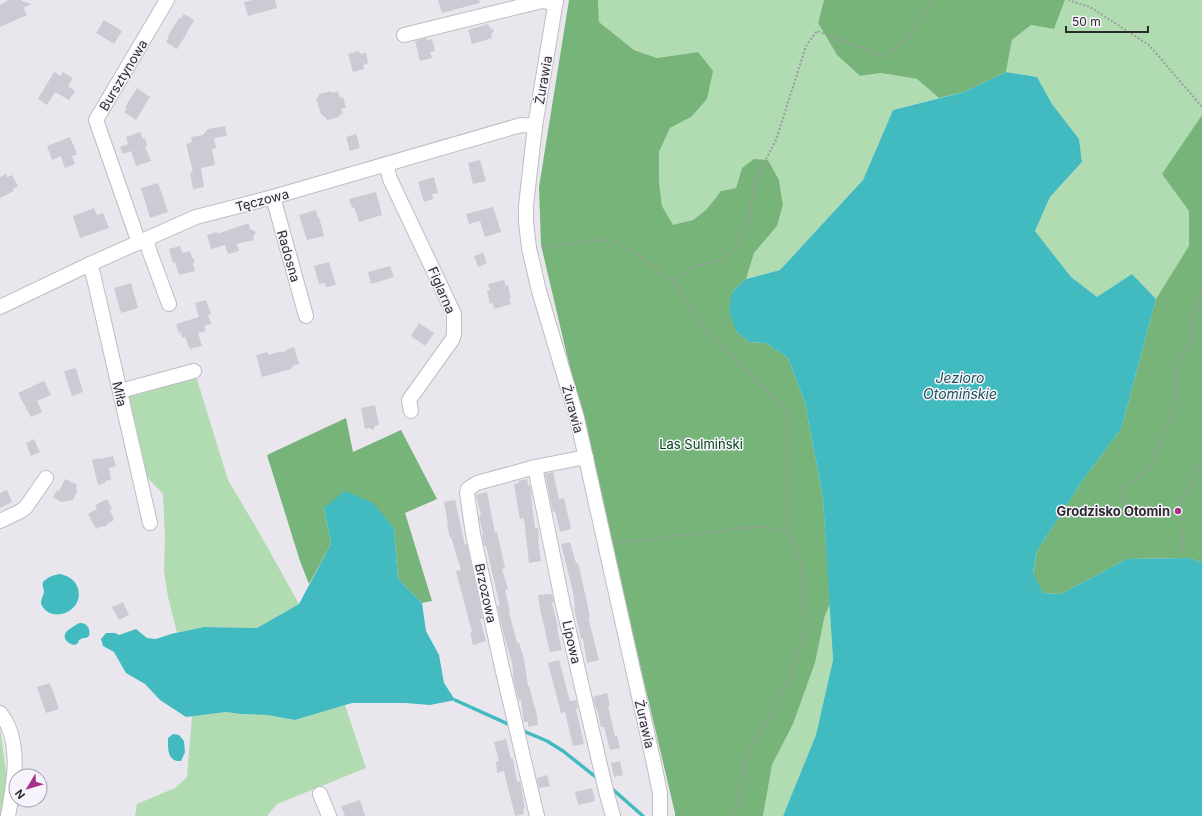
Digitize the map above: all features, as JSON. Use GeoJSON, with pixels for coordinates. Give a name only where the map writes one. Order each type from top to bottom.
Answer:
{"type":"FeatureCollection","features":[{"type":"Feature","properties":{"kind":"street","name":"Bursztynowa"},"geometry":{"type":"LineString","coordinates":[[167,0],[96,120],[143,241],[149,250],[169,304]]}},
{"type":"Feature","properties":{"kind":"street"},"geometry":{"type":"LineString","coordinates":[[404,35],[542,1],[556,2]]}},
{"type":"Feature","properties":{"kind":"street","name":"Żurawia"},"geometry":{"type":"LineString","coordinates":[[556,2],[535,126],[526,206],[529,248],[539,291],[577,418],[586,457],[660,793],[660,816]]}},
{"type":"Feature","properties":{"kind":"street","name":"Tęczowa"},"geometry":{"type":"LineString","coordinates":[[0,308],[90,264],[196,218],[521,125],[535,126]]}},
{"type":"Feature","properties":{"kind":"street","name":"Figlarna"},"geometry":{"type":"LineString","coordinates":[[386,164],[390,179],[454,314],[454,335],[452,340],[409,400],[410,411]]}},
{"type":"Feature","properties":{"kind":"street","name":"Radosna"},"geometry":{"type":"LineString","coordinates":[[273,197],[306,316]]}},
{"type":"Feature","properties":{"kind":"street","name":"Miła"},"geometry":{"type":"LineString","coordinates":[[90,264],[150,523]]}},
{"type":"Feature","properties":{"kind":"street"},"geometry":{"type":"LineString","coordinates":[[120,391],[194,371]]}},
{"type":"Feature","properties":{"kind":"street","name":"Brzozowa"},"geometry":{"type":"LineString","coordinates":[[537,816],[497,648],[473,534],[467,493],[468,489],[477,483],[535,467],[586,457]]}},
{"type":"Feature","properties":{"kind":"street","name":"Lipowa"},"geometry":{"type":"LineString","coordinates":[[535,467],[563,605],[613,816]]}},
{"type":"Feature","properties":{"kind":"street"},"geometry":{"type":"LineString","coordinates":[[0,521],[21,511],[46,478]]}},
{"type":"Feature","properties":{"kind":"street"},"geometry":{"type":"LineString","coordinates":[[0,713],[8,725],[11,734],[14,758],[13,785],[8,816]]}},
{"type":"Feature","properties":{"kind":"street"},"geometry":{"type":"LineString","coordinates":[[320,794],[329,816]]}},
{"type":"Feature","properties":{"kind":"path"},"geometry":{"type":"LineString","coordinates":[[672,281],[691,268],[720,260],[732,252],[748,222],[755,180],[776,140],[806,46],[818,31],[886,57],[904,42],[931,0]]}},
{"type":"Feature","properties":{"kind":"path"},"geometry":{"type":"LineString","coordinates":[[1068,0],[1090,7],[1149,45],[1202,107]]}},
{"type":"Feature","properties":{"kind":"path"},"geometry":{"type":"LineString","coordinates":[[529,248],[612,239],[638,254],[672,281],[684,295],[711,337],[777,400],[789,417],[789,532],[801,563],[806,627],[789,681],[745,760],[738,807],[732,816]]}},
{"type":"Feature","properties":{"kind":"path"},"geometry":{"type":"LineString","coordinates":[[1178,511],[1169,510],[1149,512],[1131,509],[1123,503],[1120,495],[1124,487],[1145,473],[1149,468],[1164,433],[1172,423],[1177,364],[1191,342],[1194,312],[1202,294]]}},
{"type":"Feature","properties":{"kind":"path"},"geometry":{"type":"LineString","coordinates":[[1178,511],[1202,462]]}},
{"type":"Feature","properties":{"kind":"path"},"geometry":{"type":"LineString","coordinates":[[1178,511],[1184,522],[1182,552]]}},
{"type":"Feature","properties":{"kind":"path"},"geometry":{"type":"LineString","coordinates":[[605,544],[761,526],[789,532]]}},
{"type":"Feature","properties":{"kind":"green space","name":"Las Sulmiński"},"geometry":{"type":"Polygon","coordinates":[[[569,0],[598,0],[599,22],[634,50],[657,58],[698,52],[713,71],[707,99],[691,117],[670,128],[659,152],[659,182],[662,206],[673,225],[693,220],[706,210],[721,191],[736,188],[742,168],[754,159],[768,160],[779,180],[783,205],[777,226],[754,253],[746,279],[732,292],[736,331],[749,342],[766,343],[788,358],[805,403],[823,498],[830,604],[825,615],[815,663],[793,724],[772,765],[763,816],[675,816],[541,245],[539,187],[569,0]]]}},
{"type":"Feature","properties":{"kind":"green space"},"geometry":{"type":"Polygon","coordinates":[[[598,0],[824,0],[818,23],[837,55],[860,76],[881,73],[917,79],[939,98],[893,110],[863,180],[780,270],[746,279],[754,253],[777,226],[783,205],[779,180],[768,160],[742,168],[736,188],[721,191],[706,210],[693,220],[673,226],[662,206],[659,182],[659,152],[670,128],[691,117],[698,52],[657,58],[634,50],[599,22],[598,0]]]}},
{"type":"Feature","properties":{"kind":"green space"},"geometry":{"type":"Polygon","coordinates":[[[824,0],[1065,0],[1054,29],[1031,25],[1012,40],[1006,72],[964,92],[939,98],[917,79],[881,73],[860,76],[837,55],[818,23],[824,0]]]}},
{"type":"Feature","properties":{"kind":"green space"},"geometry":{"type":"Polygon","coordinates":[[[1065,0],[1202,0],[1202,115],[1163,174],[1189,211],[1190,246],[1156,299],[1132,274],[1097,298],[1071,277],[1035,231],[1050,197],[1082,162],[1079,139],[1052,104],[1037,77],[1006,72],[1012,40],[1031,25],[1054,29],[1065,0]]]}},
{"type":"Feature","properties":{"kind":"green space"},"geometry":{"type":"Polygon","coordinates":[[[1202,115],[1202,562],[1188,558],[1127,559],[1061,594],[1043,593],[1033,574],[1037,551],[1085,477],[1121,429],[1156,299],[1189,246],[1189,211],[1162,174],[1202,115]]]}},
{"type":"Feature","properties":{"kind":"green space"},"geometry":{"type":"Polygon","coordinates":[[[196,376],[228,480],[299,604],[257,628],[204,627],[177,633],[168,597],[164,571],[165,537],[163,494],[146,476],[125,395],[196,376]]]}},
{"type":"Feature","properties":{"kind":"green space"},"geometry":{"type":"Polygon","coordinates":[[[346,418],[353,452],[401,430],[437,499],[405,513],[432,601],[422,603],[398,579],[394,528],[324,508],[331,544],[309,584],[300,561],[267,455],[346,418]]]}},
{"type":"Feature","properties":{"kind":"green space"},"geometry":{"type":"Polygon","coordinates":[[[830,604],[833,660],[816,735],[783,816],[763,816],[772,765],[793,724],[815,663],[825,615],[830,604]]]}},
{"type":"Feature","properties":{"kind":"green space"},"geometry":{"type":"Polygon","coordinates":[[[345,705],[366,768],[277,804],[267,816],[135,816],[137,804],[175,788],[187,777],[192,716],[226,712],[267,715],[295,720],[345,705]]]}},
{"type":"Feature","properties":{"kind":"green space"},"geometry":{"type":"Polygon","coordinates":[[[0,727],[7,780],[1,816],[0,816],[0,727]]]}},
{"type":"Feature","properties":{"kind":"water","name":"Jezioro Otomińskie"},"geometry":{"type":"Polygon","coordinates":[[[1006,72],[1037,77],[1052,104],[1079,139],[1082,162],[1050,197],[1035,231],[1071,277],[1097,297],[1132,274],[1156,299],[1121,429],[1085,477],[1037,551],[1033,573],[1043,593],[1061,594],[1127,559],[1188,558],[1202,562],[1202,816],[783,816],[816,735],[833,660],[823,498],[805,403],[788,358],[766,343],[749,342],[736,331],[729,310],[732,292],[746,279],[780,270],[863,180],[893,110],[964,92],[1006,72]]]}},
{"type":"Feature","properties":{"kind":"water"},"geometry":{"type":"Polygon","coordinates":[[[345,491],[373,503],[394,528],[398,579],[422,603],[426,631],[439,655],[444,683],[455,700],[430,705],[406,703],[352,703],[295,720],[267,715],[226,712],[186,717],[160,700],[145,684],[126,673],[114,652],[103,646],[101,639],[106,633],[115,633],[119,635],[136,629],[147,638],[156,639],[171,634],[204,627],[257,628],[299,604],[331,544],[324,508],[345,491]]]}},
{"type":"Feature","properties":{"kind":"water"},"geometry":{"type":"Polygon","coordinates":[[[60,574],[74,581],[79,594],[77,602],[68,612],[54,614],[47,612],[41,604],[44,591],[43,582],[60,574]]]}},
{"type":"Feature","properties":{"kind":"water"},"geometry":{"type":"Polygon","coordinates":[[[79,623],[88,626],[89,636],[79,640],[75,645],[66,640],[65,634],[68,630],[79,623]]]}},
{"type":"Feature","properties":{"kind":"water"},"geometry":{"type":"Polygon","coordinates":[[[173,734],[179,735],[184,741],[185,752],[181,761],[176,761],[169,754],[168,738],[173,734]]]}},
{"type":"Feature","properties":{"kind":"building"},"geometry":{"type":"Polygon","coordinates":[[[9,0],[21,0],[31,4],[23,8],[27,15],[0,27],[0,5],[9,0]]]}},
{"type":"Feature","properties":{"kind":"building"},"geometry":{"type":"Polygon","coordinates":[[[252,0],[275,0],[277,8],[248,16],[244,2],[252,0]]]}},
{"type":"Feature","properties":{"kind":"building"},"geometry":{"type":"Polygon","coordinates":[[[438,0],[479,0],[480,3],[442,13],[438,0]]]}},
{"type":"Feature","properties":{"kind":"building"},"geometry":{"type":"Polygon","coordinates":[[[184,14],[194,20],[177,49],[166,42],[179,18],[180,19],[184,14]]]}},
{"type":"Feature","properties":{"kind":"building"},"geometry":{"type":"Polygon","coordinates":[[[104,20],[122,31],[114,44],[96,33],[104,20]]]}},
{"type":"Feature","properties":{"kind":"building"},"geometry":{"type":"Polygon","coordinates":[[[488,24],[490,28],[494,30],[491,35],[492,38],[472,44],[468,30],[488,24]]]}},
{"type":"Feature","properties":{"kind":"building"},"geometry":{"type":"Polygon","coordinates":[[[427,38],[427,40],[432,39],[435,51],[430,52],[432,58],[420,61],[415,41],[427,38]]]}},
{"type":"Feature","properties":{"kind":"building"},"geometry":{"type":"Polygon","coordinates":[[[359,51],[360,54],[366,53],[368,63],[363,65],[364,69],[353,72],[348,54],[359,51]]]}},
{"type":"Feature","properties":{"kind":"building"},"geometry":{"type":"Polygon","coordinates":[[[54,72],[61,76],[63,72],[73,78],[68,86],[75,91],[69,100],[55,92],[47,105],[38,99],[54,72]]]}},
{"type":"Feature","properties":{"kind":"building"},"geometry":{"type":"Polygon","coordinates":[[[137,88],[150,97],[136,120],[124,112],[127,108],[125,107],[137,88]]]}},
{"type":"Feature","properties":{"kind":"building"},"geometry":{"type":"Polygon","coordinates":[[[331,91],[332,93],[338,91],[340,98],[343,97],[346,108],[341,109],[343,114],[339,115],[339,117],[328,120],[321,114],[316,99],[319,94],[331,91]]]}},
{"type":"Feature","properties":{"kind":"building"},"geometry":{"type":"Polygon","coordinates":[[[225,126],[227,136],[214,138],[216,148],[212,149],[215,165],[201,168],[204,187],[193,189],[190,173],[193,172],[186,144],[192,142],[191,137],[203,135],[208,129],[225,126]]]}},
{"type":"Feature","properties":{"kind":"building"},"geometry":{"type":"Polygon","coordinates":[[[140,132],[143,139],[145,138],[147,146],[145,146],[151,161],[136,166],[131,151],[123,154],[120,147],[128,144],[126,137],[140,132]]]}},
{"type":"Feature","properties":{"kind":"building"},"geometry":{"type":"Polygon","coordinates":[[[356,134],[360,148],[350,151],[346,137],[356,134]]]}},
{"type":"Feature","properties":{"kind":"building"},"geometry":{"type":"Polygon","coordinates":[[[70,137],[77,154],[72,156],[75,164],[65,168],[61,156],[52,160],[47,146],[70,137]]]}},
{"type":"Feature","properties":{"kind":"building"},"geometry":{"type":"Polygon","coordinates":[[[480,160],[486,181],[473,184],[468,163],[480,160]]]}},
{"type":"Feature","properties":{"kind":"building"},"geometry":{"type":"Polygon","coordinates":[[[6,174],[7,177],[12,175],[18,186],[13,189],[14,191],[0,198],[0,177],[6,174]]]}},
{"type":"Feature","properties":{"kind":"building"},"geometry":{"type":"Polygon","coordinates":[[[434,177],[438,193],[432,194],[433,199],[424,202],[418,182],[434,177]]]}},
{"type":"Feature","properties":{"kind":"building"},"geometry":{"type":"Polygon","coordinates":[[[158,183],[168,212],[150,218],[141,188],[158,183]]]}},
{"type":"Feature","properties":{"kind":"building"},"geometry":{"type":"Polygon","coordinates":[[[376,192],[382,215],[359,222],[354,207],[352,208],[349,199],[376,192]]]}},
{"type":"Feature","properties":{"kind":"building"},"geometry":{"type":"Polygon","coordinates":[[[493,207],[501,232],[485,237],[480,221],[469,224],[466,214],[493,207]]]}},
{"type":"Feature","properties":{"kind":"building"},"geometry":{"type":"Polygon","coordinates":[[[94,208],[97,215],[103,213],[109,228],[80,238],[73,216],[94,208]]]}},
{"type":"Feature","properties":{"kind":"building"},"geometry":{"type":"Polygon","coordinates":[[[316,210],[324,236],[307,240],[299,215],[316,210]]]}},
{"type":"Feature","properties":{"kind":"building"},"geometry":{"type":"Polygon","coordinates":[[[249,223],[250,229],[256,232],[253,237],[254,240],[237,244],[239,251],[228,254],[225,245],[211,249],[207,235],[217,232],[217,234],[249,223]]]}},
{"type":"Feature","properties":{"kind":"building"},"geometry":{"type":"Polygon","coordinates":[[[180,246],[182,253],[190,251],[192,258],[195,260],[193,264],[195,271],[179,275],[175,262],[173,263],[169,249],[180,246]]]}},
{"type":"Feature","properties":{"kind":"building"},"geometry":{"type":"Polygon","coordinates":[[[483,253],[487,263],[478,267],[474,256],[483,253]]]}},
{"type":"Feature","properties":{"kind":"building"},"geometry":{"type":"Polygon","coordinates":[[[329,262],[336,285],[326,287],[325,283],[319,284],[314,266],[329,262]]]}},
{"type":"Feature","properties":{"kind":"building"},"geometry":{"type":"Polygon","coordinates":[[[390,266],[394,277],[371,284],[368,272],[390,266]]]}},
{"type":"Feature","properties":{"kind":"building"},"geometry":{"type":"Polygon","coordinates":[[[504,280],[506,286],[508,285],[511,304],[494,309],[493,303],[490,304],[487,291],[490,290],[488,284],[504,280]]]}},
{"type":"Feature","properties":{"kind":"building"},"geometry":{"type":"Polygon","coordinates":[[[131,283],[138,308],[121,313],[114,288],[131,283]]]}},
{"type":"Feature","properties":{"kind":"building"},"geometry":{"type":"Polygon","coordinates":[[[206,300],[211,314],[208,315],[211,324],[204,326],[206,331],[198,333],[202,346],[190,349],[185,337],[182,338],[181,332],[179,333],[176,324],[199,317],[195,303],[206,300]]]}},
{"type":"Feature","properties":{"kind":"building"},"geometry":{"type":"Polygon","coordinates":[[[419,323],[434,333],[425,346],[411,336],[419,323]]]}},
{"type":"Feature","properties":{"kind":"building"},"geometry":{"type":"Polygon","coordinates":[[[294,347],[299,364],[293,366],[291,369],[262,377],[256,355],[268,352],[268,355],[284,352],[294,347]]]}},
{"type":"Feature","properties":{"kind":"building"},"geometry":{"type":"Polygon","coordinates":[[[76,368],[83,392],[72,396],[64,371],[76,368]]]}},
{"type":"Feature","properties":{"kind":"building"},"geometry":{"type":"Polygon","coordinates":[[[44,381],[51,395],[37,401],[42,412],[31,417],[18,393],[44,381]]]}},
{"type":"Feature","properties":{"kind":"building"},"geometry":{"type":"Polygon","coordinates":[[[375,405],[379,425],[375,426],[373,430],[369,428],[365,429],[361,408],[375,405]]]}},
{"type":"Feature","properties":{"kind":"building"},"geometry":{"type":"Polygon","coordinates":[[[34,439],[40,452],[31,456],[26,443],[34,439]]]}},
{"type":"Feature","properties":{"kind":"building"},"geometry":{"type":"Polygon","coordinates":[[[113,456],[116,466],[109,468],[111,480],[105,481],[105,483],[98,485],[92,460],[113,456]]]}},
{"type":"Feature","properties":{"kind":"building"},"geometry":{"type":"Polygon","coordinates":[[[553,472],[559,499],[564,498],[571,529],[560,532],[555,511],[553,512],[545,474],[553,472]]]}},
{"type":"Feature","properties":{"kind":"building"},"geometry":{"type":"Polygon","coordinates":[[[65,479],[77,485],[77,492],[73,500],[61,502],[53,497],[57,490],[59,491],[65,479]]]}},
{"type":"Feature","properties":{"kind":"building"},"geometry":{"type":"Polygon","coordinates":[[[527,479],[532,495],[535,528],[538,528],[541,561],[529,563],[524,518],[520,519],[514,484],[519,483],[518,481],[527,479]]]}},
{"type":"Feature","properties":{"kind":"building"},"geometry":{"type":"Polygon","coordinates":[[[7,490],[12,502],[0,508],[0,493],[7,490]]]}},
{"type":"Feature","properties":{"kind":"building"},"geometry":{"type":"Polygon","coordinates":[[[487,492],[495,533],[497,532],[505,568],[502,569],[508,589],[505,590],[509,612],[517,643],[519,643],[524,659],[528,686],[536,709],[538,725],[528,727],[528,722],[524,722],[521,700],[519,701],[514,683],[512,663],[497,606],[500,606],[482,535],[479,516],[481,515],[476,495],[487,492]]]}},
{"type":"Feature","properties":{"kind":"building"},"geometry":{"type":"Polygon","coordinates":[[[107,499],[112,509],[110,510],[114,520],[104,527],[102,526],[96,529],[88,514],[97,509],[95,505],[107,499]]]}},
{"type":"Feature","properties":{"kind":"building"},"geometry":{"type":"Polygon","coordinates":[[[455,500],[465,545],[467,544],[483,619],[480,619],[486,641],[473,645],[470,633],[472,632],[456,571],[461,570],[451,537],[450,538],[444,502],[455,500]]]}},
{"type":"Feature","properties":{"kind":"building"},"geometry":{"type":"Polygon","coordinates":[[[570,542],[580,571],[590,617],[588,617],[599,660],[587,663],[583,639],[581,639],[574,608],[573,592],[561,544],[570,542]]]}},
{"type":"Feature","properties":{"kind":"building"},"geometry":{"type":"Polygon","coordinates":[[[552,594],[554,603],[552,603],[562,650],[550,652],[538,595],[552,594]]]}},
{"type":"Feature","properties":{"kind":"building"},"geometry":{"type":"Polygon","coordinates":[[[123,602],[129,615],[119,620],[112,607],[123,602]]]}},
{"type":"Feature","properties":{"kind":"building"},"geometry":{"type":"Polygon","coordinates":[[[559,660],[570,701],[576,700],[578,708],[576,709],[584,744],[573,746],[565,712],[561,713],[548,663],[559,660]]]}},
{"type":"Feature","properties":{"kind":"building"},"geometry":{"type":"Polygon","coordinates":[[[50,683],[59,709],[46,713],[37,687],[50,683]]]}},
{"type":"Feature","properties":{"kind":"building"},"geometry":{"type":"Polygon","coordinates":[[[607,693],[610,706],[608,706],[615,736],[617,736],[620,748],[610,750],[604,727],[601,727],[593,697],[607,693]]]}},
{"type":"Feature","properties":{"kind":"building"},"geometry":{"type":"Polygon","coordinates":[[[506,739],[511,759],[513,759],[517,782],[520,781],[525,809],[523,809],[524,814],[515,816],[504,771],[497,773],[496,762],[499,761],[494,742],[506,739]]]}},
{"type":"Feature","properties":{"kind":"building"},"geometry":{"type":"Polygon","coordinates":[[[620,761],[623,775],[614,777],[611,763],[620,761]]]}},
{"type":"Feature","properties":{"kind":"building"},"geometry":{"type":"Polygon","coordinates":[[[547,775],[550,786],[539,788],[537,778],[547,775]]]}},
{"type":"Feature","properties":{"kind":"building"},"geometry":{"type":"Polygon","coordinates":[[[592,788],[595,801],[578,805],[575,792],[592,788]]]}},
{"type":"Feature","properties":{"kind":"building"},"geometry":{"type":"Polygon","coordinates":[[[360,800],[365,816],[345,816],[341,806],[360,800]]]}},
{"type":"Feature","properties":{"kind":"waterway"},"geometry":{"type":"LineString","coordinates":[[455,700],[510,725]]}},
{"type":"Feature","properties":{"kind":"waterway"},"geometry":{"type":"LineString","coordinates":[[521,730],[547,741],[563,751],[597,778]]}},
{"type":"Feature","properties":{"kind":"waterway"},"geometry":{"type":"LineString","coordinates":[[610,787],[643,816]]}},
{"type":"Feature","properties":{"kind":"place","name":"Grodzisko Otomin"},"geometry":{"type":"Point","coordinates":[1178,511]}}]}
